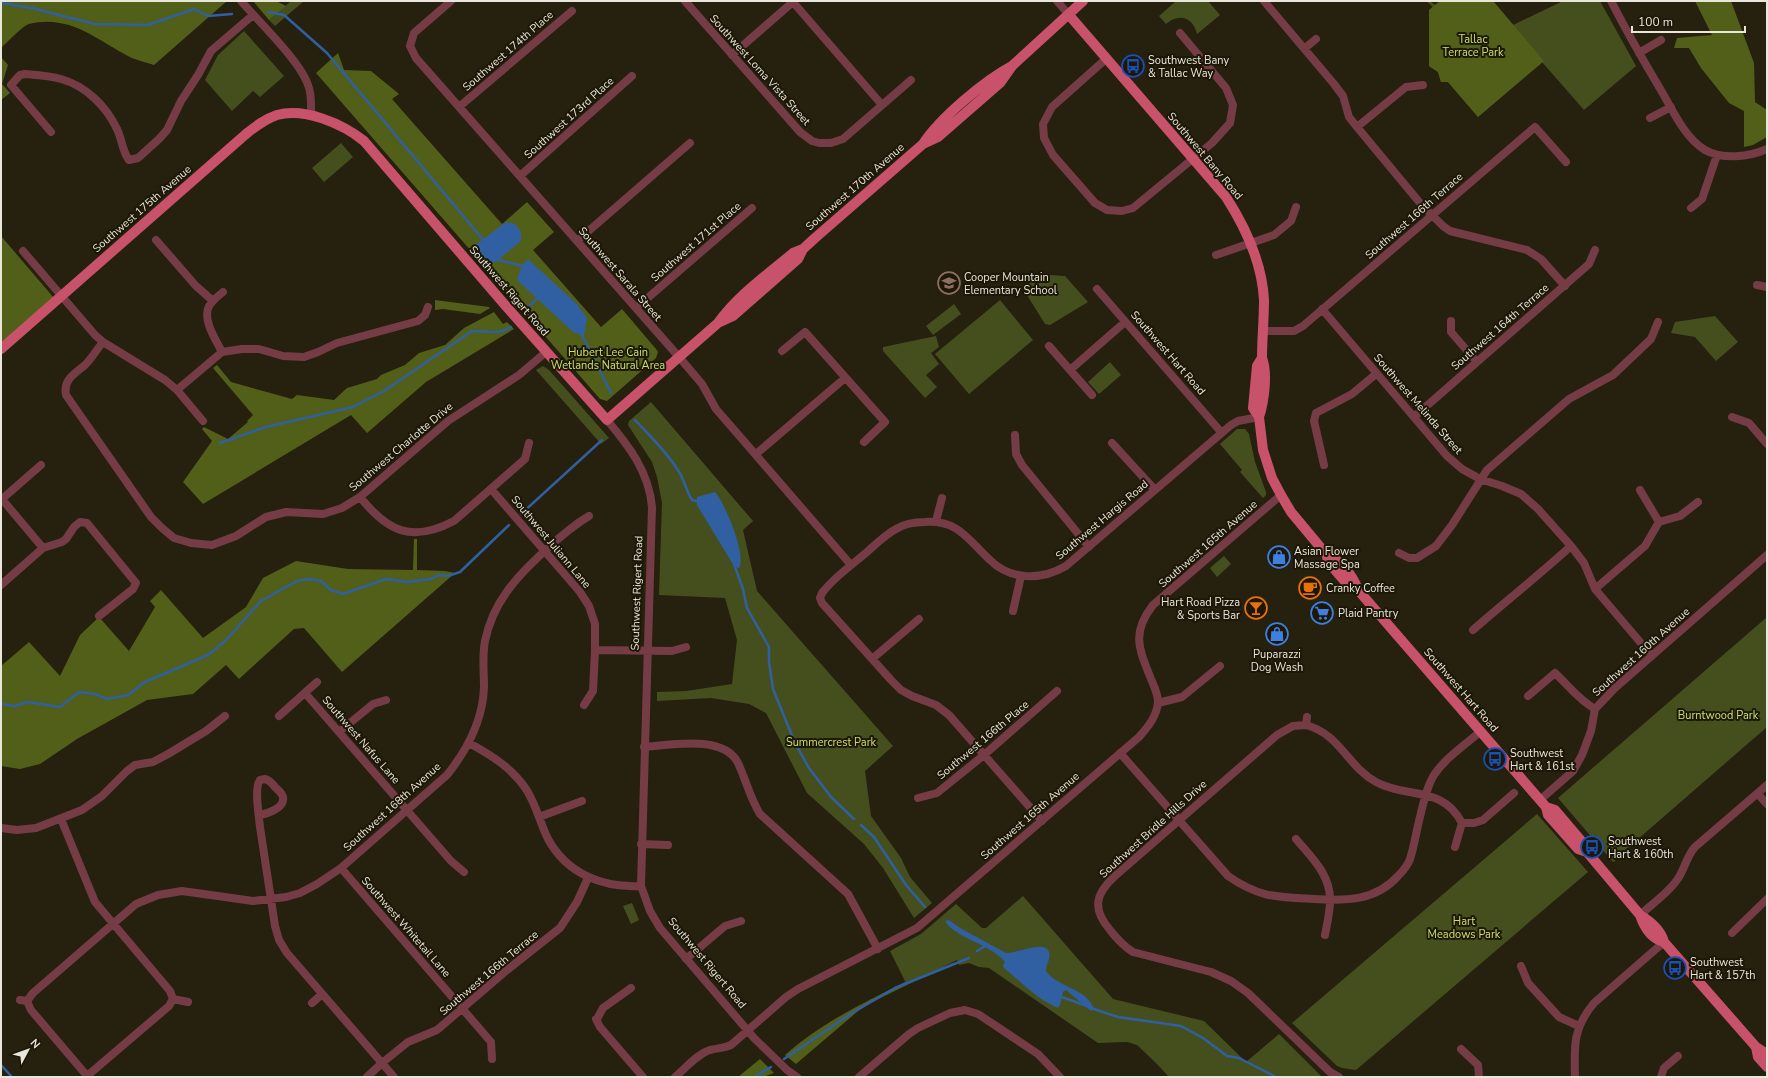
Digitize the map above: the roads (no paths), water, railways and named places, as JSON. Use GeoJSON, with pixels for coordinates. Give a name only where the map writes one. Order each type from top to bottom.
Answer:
{"type":"FeatureCollection","features":[{"type":"Feature","properties":{"kind":"main road","name":"Southwest 170th Avenue"},"geometry":{"type":"LineString","coordinates":[[607,420],[718,323],[728,309],[740,298],[793,253],[803,249],[923,144],[932,130],[995,75],[1012,66],[1083,1]]}},
{"type":"Feature","properties":{"kind":"main road","name":"Southwest Bany Road"},"geometry":{"type":"LineString","coordinates":[[1069,15],[1226,197],[1252,244],[1261,276],[1264,298],[1262,358],[1265,366],[1262,408],[1259,417],[1265,457],[1272,478],[1281,496]]}},
{"type":"Feature","properties":{"kind":"main road","name":"Southwest 175th Avenue"},"geometry":{"type":"LineString","coordinates":[[1,349],[256,126],[278,115],[291,113],[311,116]]}},
{"type":"Feature","properties":{"kind":"main road","name":"Southwest Rigert Road"},"geometry":{"type":"LineString","coordinates":[[311,116],[341,126],[354,133],[364,141],[546,352],[607,420]]}},
{"type":"Feature","properties":{"kind":"main road","name":"Southwest Hart Road"},"geometry":{"type":"LineString","coordinates":[[1281,496],[1295,517],[1326,554],[1329,563],[1348,585],[1358,590],[1481,731],[1543,803],[1548,815],[1578,849],[1587,852],[1640,915],[1649,920],[1662,936],[1664,942],[1756,1047],[1767,1054]]}},
{"type":"Feature","properties":{"kind":"main road","name":"Southwest Hart Road"},"geometry":{"type":"LineString","coordinates":[[1756,1047],[1758,1057],[1767,1067]]}},
{"type":"Feature","properties":{"kind":"street"},"geometry":{"type":"LineString","coordinates":[[241,1],[305,77],[309,86],[311,116]]}},
{"type":"Feature","properties":{"kind":"street","name":"Southwest Sarala Street"},"geometry":{"type":"LineString","coordinates":[[450,1],[414,33],[410,46],[416,58],[679,357],[702,384],[716,409],[851,565]]}},
{"type":"Feature","properties":{"kind":"street","name":"Southwest Loma Vista Street"},"geometry":{"type":"LineString","coordinates":[[685,1],[800,132],[812,141],[825,144],[843,139],[882,105]]}},
{"type":"Feature","properties":{"kind":"street"},"geometry":{"type":"LineString","coordinates":[[732,55],[793,1],[882,105],[911,80]]}},
{"type":"Feature","properties":{"kind":"street","name":"Southwest Bany Road"},"geometry":{"type":"LineString","coordinates":[[1057,1],[1069,15]]}},
{"type":"Feature","properties":{"kind":"street"},"geometry":{"type":"LineString","coordinates":[[1264,1],[1305,48],[1343,96],[1349,117],[1431,215],[1450,231],[1528,250],[1541,260],[1565,286]]}},
{"type":"Feature","properties":{"kind":"street"},"geometry":{"type":"LineString","coordinates":[[1611,1],[1670,107],[1687,133],[1704,150],[1717,155],[1739,156],[1756,154],[1767,149]]}},
{"type":"Feature","properties":{"kind":"street","name":"Southwest 174th Place"},"geometry":{"type":"LineString","coordinates":[[459,107],[572,11]]}},
{"type":"Feature","properties":{"kind":"street"},"geometry":{"type":"LineString","coordinates":[[52,132],[11,85],[20,75],[25,74],[60,79],[70,82],[86,92],[98,101],[106,111],[120,138],[125,155],[132,161],[138,158],[160,139],[167,130],[181,101],[198,75],[211,51],[253,15]]}},
{"type":"Feature","properties":{"kind":"street"},"geometry":{"type":"LineString","coordinates":[[1107,58],[1052,107],[1043,124],[1044,138],[1053,155],[1095,203],[1107,210],[1122,211],[1133,208],[1222,133],[1230,123],[1233,105],[1226,88],[1180,33]]}},
{"type":"Feature","properties":{"kind":"street"},"geometry":{"type":"LineString","coordinates":[[1305,48],[1316,39]]}},
{"type":"Feature","properties":{"kind":"street"},"geometry":{"type":"LineString","coordinates":[[1639,53],[1661,40]]}},
{"type":"Feature","properties":{"kind":"street","name":"Southwest 173rd Place"},"geometry":{"type":"LineString","coordinates":[[520,176],[632,76]]}},
{"type":"Feature","properties":{"kind":"street"},"geometry":{"type":"LineString","coordinates":[[1357,127],[1406,87],[1423,84]]}},
{"type":"Feature","properties":{"kind":"street"},"geometry":{"type":"LineString","coordinates":[[1650,118],[1670,107]]}},
{"type":"Feature","properties":{"kind":"street","name":"Southwest 166th Terrace"},"geometry":{"type":"LineString","coordinates":[[1263,331],[1294,331],[1303,326],[1535,127],[1566,162]]}},
{"type":"Feature","properties":{"kind":"street"},"geometry":{"type":"LineString","coordinates":[[578,241],[690,143]]}},
{"type":"Feature","properties":{"kind":"street"},"geometry":{"type":"LineString","coordinates":[[1691,208],[1702,199],[1717,155]]}},
{"type":"Feature","properties":{"kind":"street"},"geometry":{"type":"LineString","coordinates":[[1216,255],[1252,244],[1274,235],[1291,221],[1296,206]]}},
{"type":"Feature","properties":{"kind":"street","name":"Southwest 171st Place"},"geometry":{"type":"LineString","coordinates":[[636,308],[752,208]]}},
{"type":"Feature","properties":{"kind":"street"},"geometry":{"type":"LineString","coordinates":[[156,240],[196,286],[213,302]]}},
{"type":"Feature","properties":{"kind":"street","name":"Southwest 164th Terrace"},"geometry":{"type":"LineString","coordinates":[[1414,417],[1589,264],[1595,250]]}},
{"type":"Feature","properties":{"kind":"street"},"geometry":{"type":"LineString","coordinates":[[23,251],[102,342],[165,380],[177,390],[203,421]]}},
{"type":"Feature","properties":{"kind":"street"},"geometry":{"type":"LineString","coordinates":[[1758,285],[1767,287]]}},
{"type":"Feature","properties":{"kind":"street","name":"Southwest Hart Road"},"geometry":{"type":"LineString","coordinates":[[1097,289],[1221,432]]}},
{"type":"Feature","properties":{"kind":"street"},"geometry":{"type":"LineString","coordinates":[[222,352],[208,321],[207,312],[209,306],[223,292]]}},
{"type":"Feature","properties":{"kind":"street"},"geometry":{"type":"LineString","coordinates":[[177,390],[222,352],[255,349],[283,356],[304,357],[337,343],[418,320],[425,315],[428,307]]}},
{"type":"Feature","properties":{"kind":"street","name":"Southwest Melinda Street"},"geometry":{"type":"LineString","coordinates":[[1322,309],[1447,456],[1462,469],[1480,479],[1521,494],[1538,509],[1584,563],[1595,590],[1652,656]]}},
{"type":"Feature","properties":{"kind":"street"},"geometry":{"type":"LineString","coordinates":[[1451,321],[1451,332],[1477,362]]}},
{"type":"Feature","properties":{"kind":"street"},"geometry":{"type":"LineString","coordinates":[[1070,370],[1125,322]]}},
{"type":"Feature","properties":{"kind":"street"},"geometry":{"type":"LineString","coordinates":[[1399,553],[1409,558],[1417,558],[1436,546],[1452,525],[1480,479],[1493,464],[1568,399],[1613,375],[1651,339],[1658,322]]}},
{"type":"Feature","properties":{"kind":"street"},"geometry":{"type":"LineString","coordinates":[[782,351],[805,332],[885,422],[864,442]]}},
{"type":"Feature","properties":{"kind":"street","name":"Southwest Charlotte Drive"},"geometry":{"type":"LineString","coordinates":[[102,342],[86,364],[67,382],[65,389],[66,395],[151,517],[174,538],[191,543],[212,545],[231,538],[266,518],[286,512],[323,514],[342,508],[360,497],[448,421],[519,375],[546,352]]}},
{"type":"Feature","properties":{"kind":"street"},"geometry":{"type":"LineString","coordinates":[[1049,346],[1092,395]]}},
{"type":"Feature","properties":{"kind":"street"},"geometry":{"type":"LineString","coordinates":[[1324,466],[1314,421],[1316,413],[1352,394],[1376,374]]}},
{"type":"Feature","properties":{"kind":"street"},"geometry":{"type":"LineString","coordinates":[[756,454],[845,378]]}},
{"type":"Feature","properties":{"kind":"street","name":"Southwest Hargis Road"},"geometry":{"type":"LineString","coordinates":[[1042,821],[949,715],[936,705],[901,690],[822,603],[820,598],[826,588],[896,528],[921,522],[936,521],[946,524],[965,534],[990,561],[1009,572],[1021,576],[1049,574],[1066,566],[1221,432],[1238,421],[1259,417]]}},
{"type":"Feature","properties":{"kind":"street"},"geometry":{"type":"LineString","coordinates":[[1732,417],[1749,423],[1767,444]]}},
{"type":"Feature","properties":{"kind":"street","name":"Southwest Rigert Road"},"geometry":{"type":"LineString","coordinates":[[607,420],[635,456],[649,488],[652,507],[646,651],[641,886],[653,918],[686,959],[769,1054],[797,1077]]}},
{"type":"Feature","properties":{"kind":"street"},"geometry":{"type":"LineString","coordinates":[[1016,435],[1016,454],[1022,465],[1089,547]]}},
{"type":"Feature","properties":{"kind":"street"},"geometry":{"type":"LineString","coordinates":[[360,497],[381,521],[398,529],[413,532],[426,532],[440,528],[454,521],[525,459],[528,443]]}},
{"type":"Feature","properties":{"kind":"street"},"geometry":{"type":"LineString","coordinates":[[1112,443],[1155,490]]}},
{"type":"Feature","properties":{"kind":"street"},"geometry":{"type":"LineString","coordinates":[[40,465],[1,498],[44,548]]}},
{"type":"Feature","properties":{"kind":"street","name":"Southwest Juliann Lane"},"geometry":{"type":"LineString","coordinates":[[491,489],[580,592],[589,606],[595,624],[593,691],[584,705]]}},
{"type":"Feature","properties":{"kind":"street"},"geometry":{"type":"LineString","coordinates":[[1640,490],[1659,522]]}},
{"type":"Feature","properties":{"kind":"street","name":"Southwest 165th Avenue"},"geometry":{"type":"LineString","coordinates":[[675,1077],[702,1054],[709,1050],[725,1048],[731,1044],[786,997],[798,989],[917,928],[1139,737],[1155,715],[1158,703],[1155,688],[1138,643],[1139,630],[1144,617],[1153,605],[1281,496]]}},
{"type":"Feature","properties":{"kind":"street"},"geometry":{"type":"LineString","coordinates":[[936,521],[942,498]]}},
{"type":"Feature","properties":{"kind":"street"},"geometry":{"type":"LineString","coordinates":[[1595,590],[1645,546],[1659,522],[1680,516],[1698,502]]}},
{"type":"Feature","properties":{"kind":"street","name":"Southwest 168th Avenue"},"geometry":{"type":"LineString","coordinates":[[88,1077],[24,1001],[136,904],[158,895],[182,892],[253,901],[271,899],[300,893],[341,868],[447,775],[469,743],[480,711],[484,688],[485,642],[492,620],[501,600],[514,580],[574,525],[589,516]]}},
{"type":"Feature","properties":{"kind":"street"},"geometry":{"type":"LineString","coordinates":[[1,585],[44,548],[62,542],[80,522],[87,523],[136,583],[133,589],[99,616]]}},
{"type":"Feature","properties":{"kind":"street"},"geometry":{"type":"LineString","coordinates":[[1473,630],[1515,593],[1536,578],[1571,546]]}},
{"type":"Feature","properties":{"kind":"street","name":"Southwest 160th Avenue"},"geometry":{"type":"LineString","coordinates":[[1543,803],[1568,776],[1582,755],[1591,731],[1595,709],[1615,688],[1767,555]]}},
{"type":"Feature","properties":{"kind":"street"},"geometry":{"type":"LineString","coordinates":[[1013,611],[1021,576]]}},
{"type":"Feature","properties":{"kind":"street"},"geometry":{"type":"LineString","coordinates":[[872,659],[919,619]]}},
{"type":"Feature","properties":{"kind":"street"},"geometry":{"type":"LineString","coordinates":[[595,650],[672,651],[686,647]]}},
{"type":"Feature","properties":{"kind":"street"},"geometry":{"type":"LineString","coordinates":[[1158,703],[1182,698],[1220,666]]}},
{"type":"Feature","properties":{"kind":"street"},"geometry":{"type":"LineString","coordinates":[[1528,696],[1555,673],[1581,700],[1595,709]]}},
{"type":"Feature","properties":{"kind":"street"},"geometry":{"type":"LineString","coordinates":[[279,716],[317,682]]}},
{"type":"Feature","properties":{"kind":"street","name":"Southwest 166th Place"},"geometry":{"type":"LineString","coordinates":[[918,798],[937,793],[984,755],[1057,691]]}},
{"type":"Feature","properties":{"kind":"street","name":"Southwest Nafus Lane"},"geometry":{"type":"LineString","coordinates":[[305,693],[451,861],[464,872]]}},
{"type":"Feature","properties":{"kind":"street"},"geometry":{"type":"LineString","coordinates":[[339,732],[373,704],[386,700]]}},
{"type":"Feature","properties":{"kind":"street"},"geometry":{"type":"LineString","coordinates":[[1,828],[16,830],[36,828],[91,806],[135,765],[154,762],[206,731],[225,716]]}},
{"type":"Feature","properties":{"kind":"street","name":"Southwest Bridle Hills Drive"},"geometry":{"type":"LineString","coordinates":[[1339,1077],[1330,1072],[1248,993],[1232,981],[1211,972],[1133,952],[1122,945],[1101,920],[1098,908],[1100,895],[1105,885],[1277,735],[1292,726],[1306,721],[1332,738],[1367,778],[1383,786],[1444,802],[1458,816],[1462,823]]}},
{"type":"Feature","properties":{"kind":"street"},"geometry":{"type":"LineString","coordinates":[[1120,753],[1228,876],[1240,884],[1255,892],[1273,896],[1349,900],[1367,897],[1393,882],[1410,860],[1425,796],[1434,775],[1448,758],[1481,731]]}},
{"type":"Feature","properties":{"kind":"street"},"geometry":{"type":"LineString","coordinates":[[469,743],[494,757],[512,773],[525,788],[533,801],[548,839],[556,852],[588,878],[612,885],[641,886]]}},
{"type":"Feature","properties":{"kind":"street"},"geometry":{"type":"LineString","coordinates":[[644,747],[707,743],[723,748],[729,752],[738,762],[755,806],[760,814],[848,894],[878,949]]}},
{"type":"Feature","properties":{"kind":"street"},"geometry":{"type":"LineString","coordinates":[[1640,915],[1675,883],[1687,857],[1695,847],[1767,785]]}},
{"type":"Feature","properties":{"kind":"street"},"geometry":{"type":"LineString","coordinates":[[1455,848],[1462,823],[1474,823],[1483,820],[1514,793]]}},
{"type":"Feature","properties":{"kind":"street"},"geometry":{"type":"LineString","coordinates":[[1758,794],[1767,804]]}},
{"type":"Feature","properties":{"kind":"street"},"geometry":{"type":"LineString","coordinates":[[539,817],[582,801]]}},
{"type":"Feature","properties":{"kind":"street"},"geometry":{"type":"LineString","coordinates":[[259,815],[264,861],[275,926],[279,940],[287,952],[322,994],[394,1077]]}},
{"type":"Feature","properties":{"kind":"street"},"geometry":{"type":"LineString","coordinates":[[61,819],[95,902],[112,924],[170,990],[173,999],[169,1006],[88,1077]]}},
{"type":"Feature","properties":{"kind":"street"},"geometry":{"type":"LineString","coordinates":[[1296,839],[1321,868],[1329,884],[1330,900],[1325,935]]}},
{"type":"Feature","properties":{"kind":"street"},"geometry":{"type":"LineString","coordinates":[[641,844],[668,845]]}},
{"type":"Feature","properties":{"kind":"street","name":"Southwest Whitetail Lane"},"geometry":{"type":"LineString","coordinates":[[341,868],[491,1042],[492,1059]]}},
{"type":"Feature","properties":{"kind":"street","name":"Southwest 166th Terrace"},"geometry":{"type":"LineString","coordinates":[[367,1077],[408,1042],[437,1030],[507,970],[560,928],[577,902],[588,878]]}},
{"type":"Feature","properties":{"kind":"street"},"geometry":{"type":"LineString","coordinates":[[1732,933],[1767,900]]}},
{"type":"Feature","properties":{"kind":"street"},"geometry":{"type":"LineString","coordinates":[[686,959],[725,926],[741,921]]}},
{"type":"Feature","properties":{"kind":"street"},"geometry":{"type":"LineString","coordinates":[[1575,1077],[1574,1045],[1580,1026],[1587,1012],[1594,1003],[1664,942]]}},
{"type":"Feature","properties":{"kind":"street"},"geometry":{"type":"LineString","coordinates":[[1521,966],[1528,983],[1559,1017],[1580,1026]]}},
{"type":"Feature","properties":{"kind":"street"},"geometry":{"type":"LineString","coordinates":[[631,988],[603,1008],[597,1019],[600,1027],[644,1077]]}},
{"type":"Feature","properties":{"kind":"street"},"geometry":{"type":"LineString","coordinates":[[312,1003],[322,994]]}},
{"type":"Feature","properties":{"kind":"street"},"geometry":{"type":"LineString","coordinates":[[173,999],[188,1002]]}},
{"type":"Feature","properties":{"kind":"street"},"geometry":{"type":"LineString","coordinates":[[859,1077],[918,1028],[950,1013],[965,1010],[978,1014],[1038,1054],[1060,1077]]}},
{"type":"Feature","properties":{"kind":"street"},"geometry":{"type":"LineString","coordinates":[[1461,1048],[1478,1066],[1479,1077]]}},
{"type":"Feature","properties":{"kind":"street"},"geometry":{"type":"LineString","coordinates":[[1661,1077],[1664,1068],[1678,1056]]}},
{"type":"Feature","properties":{"kind":"water"},"geometry":{"type":"Polygon","coordinates":[[[506,222],[515,224],[521,232],[521,241],[498,260],[486,266],[477,258],[473,247],[506,222]]]}},
{"type":"Feature","properties":{"kind":"water"},"geometry":{"type":"Polygon","coordinates":[[[528,259],[577,304],[587,318],[584,336],[573,332],[517,280],[522,265],[528,259]]]}},
{"type":"Feature","properties":{"kind":"water"},"geometry":{"type":"Polygon","coordinates":[[[715,492],[724,507],[738,542],[741,562],[739,568],[734,566],[697,505],[697,497],[715,492]]]}},
{"type":"Feature","properties":{"kind":"water"},"geometry":{"type":"Polygon","coordinates":[[[949,920],[960,928],[1006,953],[1036,947],[1046,948],[1049,952],[1049,959],[1046,971],[1051,977],[1079,992],[1090,1002],[1094,1009],[1091,1011],[1066,990],[1063,992],[1058,1008],[1051,1005],[1030,990],[1004,968],[1003,965],[1005,962],[999,956],[950,927],[945,921],[949,920]]]}},
{"type":"Feature","properties":{"kind":"waterway"},"geometry":{"type":"LineString","coordinates":[[1,3],[32,8],[95,24],[148,25],[194,9],[208,16],[232,14]]}},
{"type":"Feature","properties":{"kind":"waterway"},"geometry":{"type":"LineString","coordinates":[[268,12],[284,15],[327,53],[485,242]]}},
{"type":"Feature","properties":{"kind":"waterway"},"geometry":{"type":"LineString","coordinates":[[496,258],[498,260],[523,266]]}},
{"type":"Feature","properties":{"kind":"waterway"},"geometry":{"type":"LineString","coordinates":[[524,312],[539,296]]}},
{"type":"Feature","properties":{"kind":"waterway"},"geometry":{"type":"LineString","coordinates":[[220,443],[266,427],[353,407],[384,391],[472,331],[497,332],[511,327]]}},
{"type":"Feature","properties":{"kind":"waterway"},"geometry":{"type":"LineString","coordinates":[[582,335],[611,393]]}},
{"type":"Feature","properties":{"kind":"waterway"},"geometry":{"type":"LineString","coordinates":[[635,420],[675,465],[692,500],[701,502]]}},
{"type":"Feature","properties":{"kind":"waterway"},"geometry":{"type":"LineString","coordinates":[[521,514],[602,440]]}},
{"type":"Feature","properties":{"kind":"waterway"},"geometry":{"type":"LineString","coordinates":[[1,704],[15,706],[28,702],[60,707],[79,692],[95,694],[107,699],[128,695],[145,682],[208,655],[225,641],[261,601],[297,581],[310,579],[321,581],[331,590],[343,594],[386,579],[407,582],[431,579],[439,575],[448,576],[460,572],[509,525]]}},
{"type":"Feature","properties":{"kind":"waterway"},"geometry":{"type":"LineString","coordinates":[[734,564],[743,589],[747,608],[769,647],[769,662],[773,689],[795,743],[809,768],[831,797],[854,819]]}},
{"type":"Feature","properties":{"kind":"waterway"},"geometry":{"type":"LineString","coordinates":[[861,825],[874,837],[906,885],[925,907]]}},
{"type":"Feature","properties":{"kind":"waterway"},"geometry":{"type":"LineString","coordinates":[[977,951],[987,945]]}},
{"type":"Feature","properties":{"kind":"waterway"},"geometry":{"type":"LineString","coordinates":[[784,1059],[852,1013],[895,988],[969,958]]}},
{"type":"Feature","properties":{"kind":"waterway"},"geometry":{"type":"LineString","coordinates":[[1059,996],[1087,1006]]}},
{"type":"Feature","properties":{"kind":"waterway"},"geometry":{"type":"LineString","coordinates":[[1091,1008],[1118,1017],[1181,1026],[1203,1038],[1227,1056],[1239,1058],[1276,1077]]}},
{"type":"Feature","properties":{"kind":"waterway"},"geometry":{"type":"LineString","coordinates":[[1,1065],[12,1077]]}},
{"type":"Feature","properties":{"kind":"waterway"},"geometry":{"type":"LineString","coordinates":[[754,1077],[771,1067]]}},
{"type":"Feature","properties":{"kind":"place","name":"Southwest Bany & Tallac Way"},"geometry":{"type":"Point","coordinates":[1133,66]}},
{"type":"Feature","properties":{"kind":"place","name":"Cooper Mountain Elementary School"},"geometry":{"type":"Point","coordinates":[949,283]}},
{"type":"Feature","properties":{"kind":"place","name":"Asian Flower Massage Spa"},"geometry":{"type":"Point","coordinates":[1279,557]}},
{"type":"Feature","properties":{"kind":"place","name":"Cranky Coffee"},"geometry":{"type":"Point","coordinates":[1310,588]}},
{"type":"Feature","properties":{"kind":"place","name":"Hart Road Pizza & Sports Bar"},"geometry":{"type":"Point","coordinates":[1256,608]}},
{"type":"Feature","properties":{"kind":"place","name":"Plaid Pantry"},"geometry":{"type":"Point","coordinates":[1322,613]}},
{"type":"Feature","properties":{"kind":"place","name":"Puparazzi Dog Wash"},"geometry":{"type":"Point","coordinates":[1277,634]}},
{"type":"Feature","properties":{"kind":"place","name":"Southwest Hart & 161st"},"geometry":{"type":"Point","coordinates":[1495,759]}},
{"type":"Feature","properties":{"kind":"place","name":"Southwest Hart & 160th"},"geometry":{"type":"Point","coordinates":[1592,847]}},
{"type":"Feature","properties":{"kind":"place","name":"Southwest Hart & 157th"},"geometry":{"type":"Point","coordinates":[1675,968]}},
{"type":"Feature","properties":{"kind":"park label","name":"Tallac Terrace Park"},"geometry":{"type":"Point","coordinates":[1473,45]}},
{"type":"Feature","properties":{"kind":"park label","name":"Hubert Lee Cain Wetlands Natural Area"},"geometry":{"type":"Point","coordinates":[608,358]}},
{"type":"Feature","properties":{"kind":"park label","name":"Burntwood Park"},"geometry":{"type":"Point","coordinates":[1718,715]}},
{"type":"Feature","properties":{"kind":"park label","name":"Summercrest Park"},"geometry":{"type":"Point","coordinates":[831,742]}},
{"type":"Feature","properties":{"kind":"park label","name":"Hart Meadows Park"},"geometry":{"type":"Point","coordinates":[1464,927]}}]}
